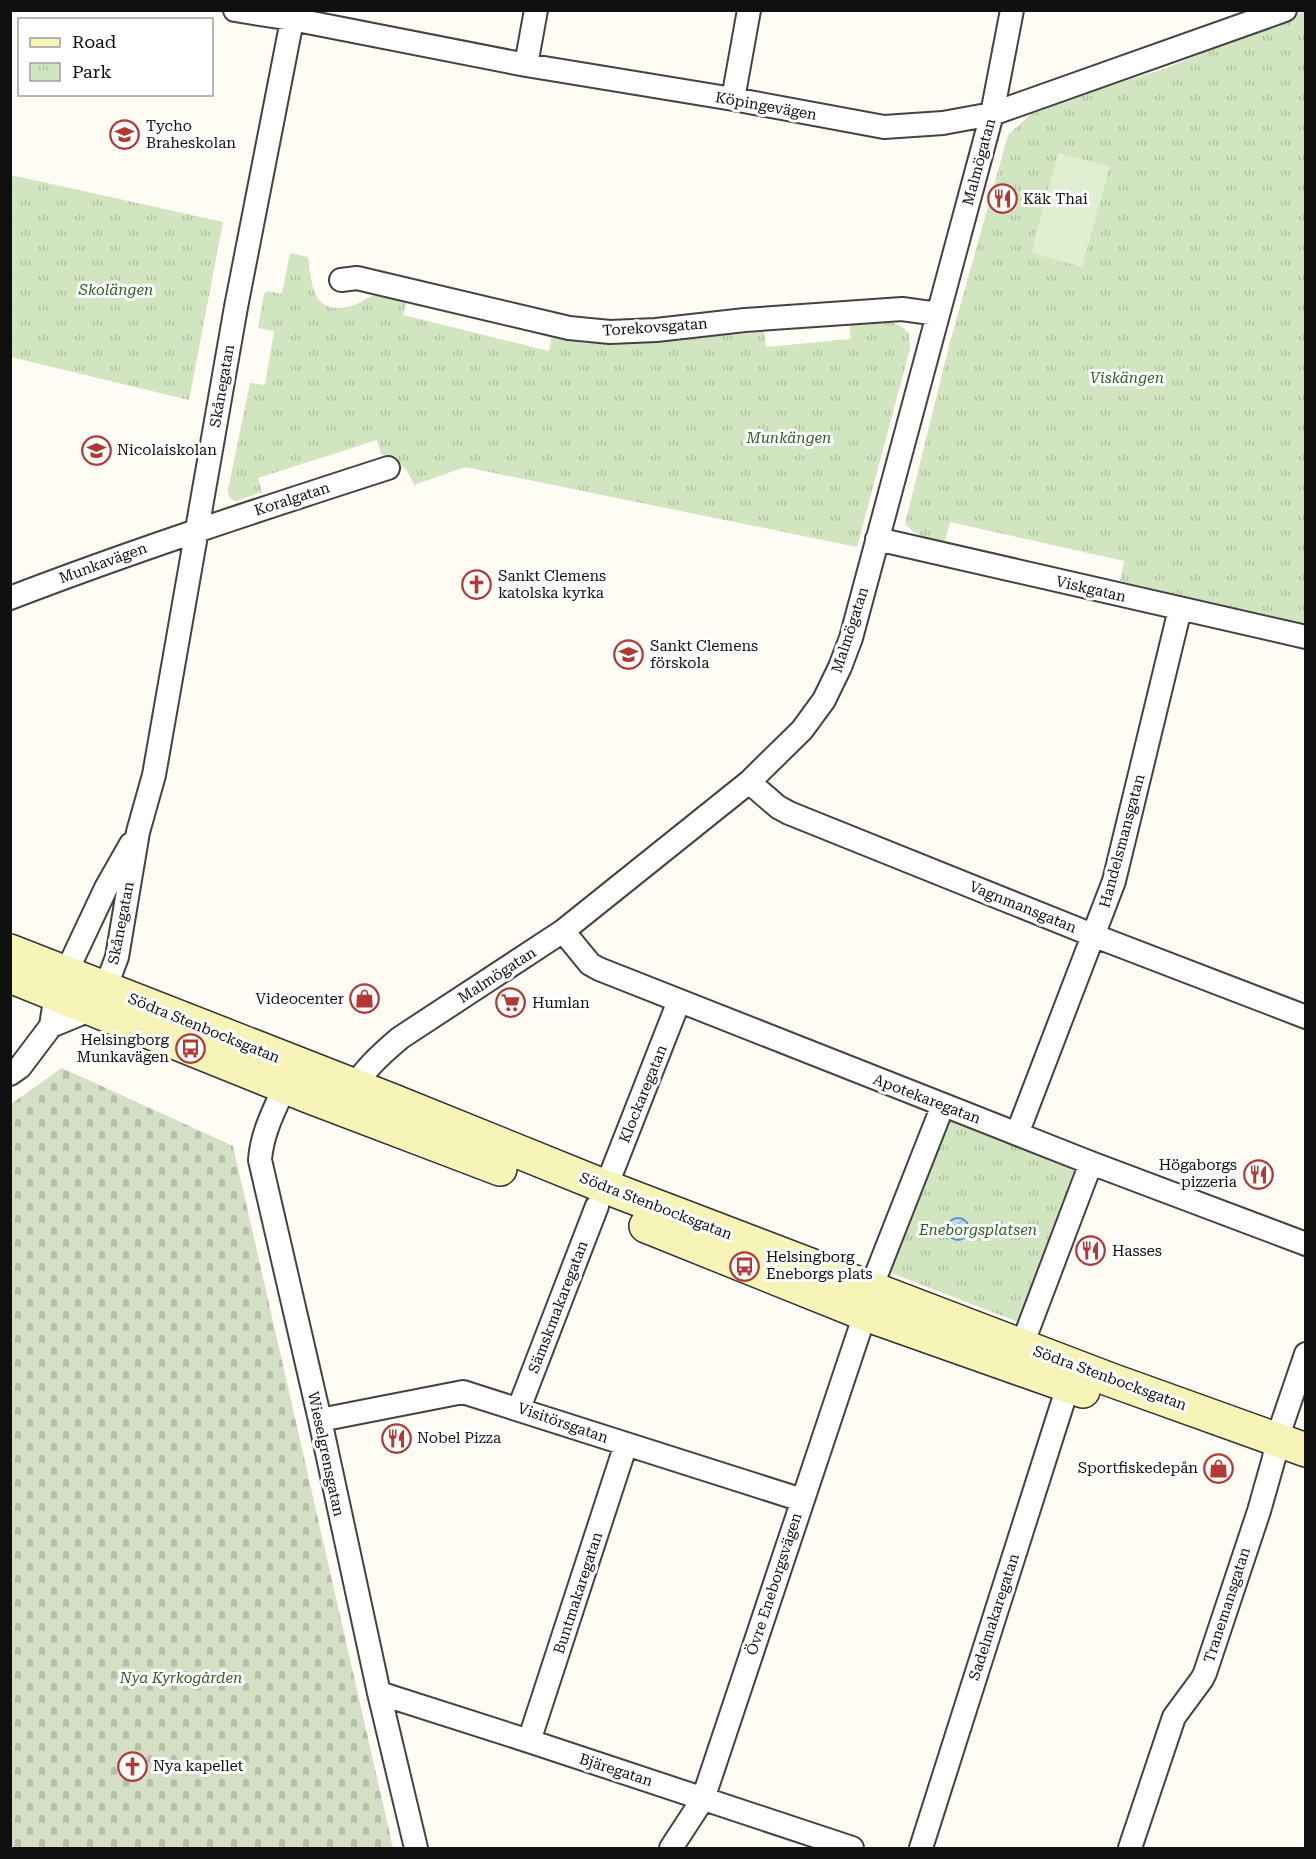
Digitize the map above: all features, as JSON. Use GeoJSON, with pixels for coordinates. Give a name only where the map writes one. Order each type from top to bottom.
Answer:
{"type":"FeatureCollection","features":[{"type":"Feature","properties":{"kind":"main road","name":"Södra Stenbocksgatan"},"geometry":{"type":"LineString","coordinates":[[10,951],[61,984],[868,1301],[1018,1357],[1111,1380],[1286,1449],[1305,1471]]}},
{"type":"Feature","properties":{"kind":"main road","name":"Södra Stenbocksgatan"},"geometry":{"type":"LineString","coordinates":[[10,976],[61,984]]}},
{"type":"Feature","properties":{"kind":"main road","name":"Södra Stenbocksgatan"},"geometry":{"type":"LineString","coordinates":[[1018,1357],[1068,1386],[1240,1444],[1286,1449]]}},
{"type":"Feature","properties":{"kind":"street","name":"Köpingevägen"},"geometry":{"type":"LineString","coordinates":[[235,10],[293,15],[525,65],[734,99],[884,127],[943,123],[993,114],[1277,12]]}},
{"type":"Feature","properties":{"kind":"street"},"geometry":{"type":"LineString","coordinates":[[525,65],[536,10]]}},
{"type":"Feature","properties":{"kind":"street"},"geometry":{"type":"LineString","coordinates":[[734,99],[749,10]]}},
{"type":"Feature","properties":{"kind":"street","name":"Malmögatan"},"geometry":{"type":"LineString","coordinates":[[348,1098],[380,1054],[400,1038],[563,931],[749,782],[802,730],[824,700],[851,638],[993,114],[1012,10]]}},
{"type":"Feature","properties":{"kind":"street","name":"Skånegatan"},"geometry":{"type":"LineString","coordinates":[[98,999],[117,957],[138,832],[154,775],[236,307],[293,15]]}},
{"type":"Feature","properties":{"kind":"street","name":"Torekovsgatan"},"geometry":{"type":"LineString","coordinates":[[341,280],[357,278],[569,328],[595,332],[656,330],[745,320],[902,309],[938,314]]}},
{"type":"Feature","properties":{"kind":"street","name":"Koralgatan"},"geometry":{"type":"LineString","coordinates":[[196,531],[388,468]]}},
{"type":"Feature","properties":{"kind":"street","name":"Munkavägen"},"geometry":{"type":"LineString","coordinates":[[10,598],[196,531]]}},
{"type":"Feature","properties":{"kind":"street","name":"Viskgatan"},"geometry":{"type":"LineString","coordinates":[[877,539],[1305,637]]}},
{"type":"Feature","properties":{"kind":"street","name":"Handelsmansgatan"},"geometry":{"type":"LineString","coordinates":[[1017,1134],[1095,936],[1114,881],[1180,609]]}},
{"type":"Feature","properties":{"kind":"street","name":"Vagnmansgatan"},"geometry":{"type":"LineString","coordinates":[[749,782],[778,807],[789,813],[1095,936],[1305,1017]]}},
{"type":"Feature","properties":{"kind":"street","name":"Skånegatan"},"geometry":{"type":"LineString","coordinates":[[51,1026],[61,984],[106,888],[138,832]]}},
{"type":"Feature","properties":{"kind":"street","name":"Apotekaregatan"},"geometry":{"type":"LineString","coordinates":[[563,931],[590,964],[599,969],[1091,1163],[1305,1244]]}},
{"type":"Feature","properties":{"kind":"street"},"geometry":{"type":"LineString","coordinates":[[10,1074],[20,1066],[51,1026],[98,999]]}},
{"type":"Feature","properties":{"kind":"street","name":"Klockaregatan"},"geometry":{"type":"LineString","coordinates":[[601,1196],[679,1001]]}},
{"type":"Feature","properties":{"kind":"street","name":"Wieselgrensgatan"},"geometry":{"type":"LineString","coordinates":[[290,1075],[269,1124],[260,1151],[260,1160],[320,1420],[379,1693],[416,1848]]}},
{"type":"Feature","properties":{"kind":"street"},"geometry":{"type":"LineString","coordinates":[[868,1301],[943,1105]]}},
{"type":"Feature","properties":{"kind":"street"},"geometry":{"type":"LineString","coordinates":[[1018,1357],[1091,1163]]}},
{"type":"Feature","properties":{"kind":"street","name":"Sämskmakaregatan"},"geometry":{"type":"LineString","coordinates":[[519,1408],[601,1196]]}},
{"type":"Feature","properties":{"kind":"street","name":"Övre Eneborgsvägen"},"geometry":{"type":"LineString","coordinates":[[671,1848],[703,1799],[868,1301]]}},
{"type":"Feature","properties":{"kind":"street","name":"Tranemansgatan"},"geometry":{"type":"LineString","coordinates":[[1130,1848],[1174,1717],[1202,1679],[1286,1449],[1305,1354]]}},
{"type":"Feature","properties":{"kind":"street","name":"Sadelmakaregatan"},"geometry":{"type":"LineString","coordinates":[[921,1848],[1068,1386]]}},
{"type":"Feature","properties":{"kind":"street","name":"Visitörsgatan"},"geometry":{"type":"LineString","coordinates":[[320,1420],[455,1392],[474,1394],[801,1500]]}},
{"type":"Feature","properties":{"kind":"street","name":"Buntmakaregatan"},"geometry":{"type":"LineString","coordinates":[[529,1741],[626,1444]]}},
{"type":"Feature","properties":{"kind":"street","name":"Bjäregatan"},"geometry":{"type":"LineString","coordinates":[[379,1693],[852,1848]]}},
{"type":"Feature","properties":{"kind":"green space","name":"Viskängen"},"geometry":{"type":"Polygon","coordinates":[[[1305,11],[1305,625],[1120,581],[1124,561],[950,522],[945,541],[928,538],[914,532],[905,524],[949,346],[1008,135],[1031,114],[1164,69],[1305,11]]]}},
{"type":"Feature","properties":{"kind":"green space"},"geometry":{"type":"Polygon","coordinates":[[[1058,153],[1110,166],[1082,267],[1031,253],[1058,153]]]}},
{"type":"Feature","properties":{"kind":"green space","name":"Skolängen"},"geometry":{"type":"Polygon","coordinates":[[[11,175],[223,222],[189,400],[11,357],[11,175]]]}},
{"type":"Feature","properties":{"kind":"green space","name":"Munkängen"},"geometry":{"type":"Polygon","coordinates":[[[290,253],[308,257],[311,279],[317,297],[330,307],[340,308],[354,305],[377,294],[388,293],[407,300],[403,315],[549,351],[552,336],[585,343],[622,344],[764,332],[766,347],[851,339],[849,323],[881,321],[896,324],[909,333],[910,349],[857,547],[465,467],[414,485],[402,465],[381,454],[377,440],[258,478],[262,492],[234,500],[228,494],[228,490],[250,383],[265,385],[274,331],[258,328],[264,294],[267,291],[282,294],[290,253]]]}},
{"type":"Feature","properties":{"kind":"green space","name":"Nya Kyrkogården"},"geometry":{"type":"Polygon","coordinates":[[[62,1068],[233,1146],[393,1848],[11,1848],[11,1104],[62,1068]]]}},
{"type":"Feature","properties":{"kind":"green space","name":"Eneborgsplatsen"},"geometry":{"type":"Polygon","coordinates":[[[946,1116],[1078,1167],[1018,1322],[886,1271],[946,1116]]]}},
{"type":"Feature","properties":{"kind":"water"},"geometry":{"type":"Polygon","coordinates":[[[954,1218],[962,1218],[969,1225],[969,1233],[962,1240],[954,1240],[947,1233],[947,1225],[954,1218]]]}},
{"type":"Feature","properties":{"kind":"place","name":"Tycho Braheskolan"},"geometry":{"type":"Point","coordinates":[125,135]}},
{"type":"Feature","properties":{"kind":"place","name":"Käk Thai"},"geometry":{"type":"Point","coordinates":[1002,199]}},
{"type":"Feature","properties":{"kind":"place","name":"Nicolaiskolan"},"geometry":{"type":"Point","coordinates":[96,450]}},
{"type":"Feature","properties":{"kind":"place","name":"Sankt Clemens katolska kyrka"},"geometry":{"type":"Point","coordinates":[477,585]}},
{"type":"Feature","properties":{"kind":"place","name":"Sankt Clemens förskola"},"geometry":{"type":"Point","coordinates":[629,655]}},
{"type":"Feature","properties":{"kind":"place","name":"Videocenter"},"geometry":{"type":"Point","coordinates":[365,999]}},
{"type":"Feature","properties":{"kind":"place","name":"Humlan"},"geometry":{"type":"Point","coordinates":[511,1003]}},
{"type":"Feature","properties":{"kind":"place","name":"Helsingborg Munkavägen"},"geometry":{"type":"Point","coordinates":[190,1049]}},
{"type":"Feature","properties":{"kind":"place","name":"Högaborgs pizzeria"},"geometry":{"type":"Point","coordinates":[1258,1174]}},
{"type":"Feature","properties":{"kind":"place","name":"Hasses"},"geometry":{"type":"Point","coordinates":[1091,1251]}},
{"type":"Feature","properties":{"kind":"place","name":"Helsingborg Eneborgs plats"},"geometry":{"type":"Point","coordinates":[745,1266]}},
{"type":"Feature","properties":{"kind":"place","name":"Nobel Pizza"},"geometry":{"type":"Point","coordinates":[396,1438]}},
{"type":"Feature","properties":{"kind":"place","name":"Sportfiskedepån"},"geometry":{"type":"Point","coordinates":[1219,1468]}},
{"type":"Feature","properties":{"kind":"place","name":"Nya kapellet"},"geometry":{"type":"Point","coordinates":[132,1766]}}]}
